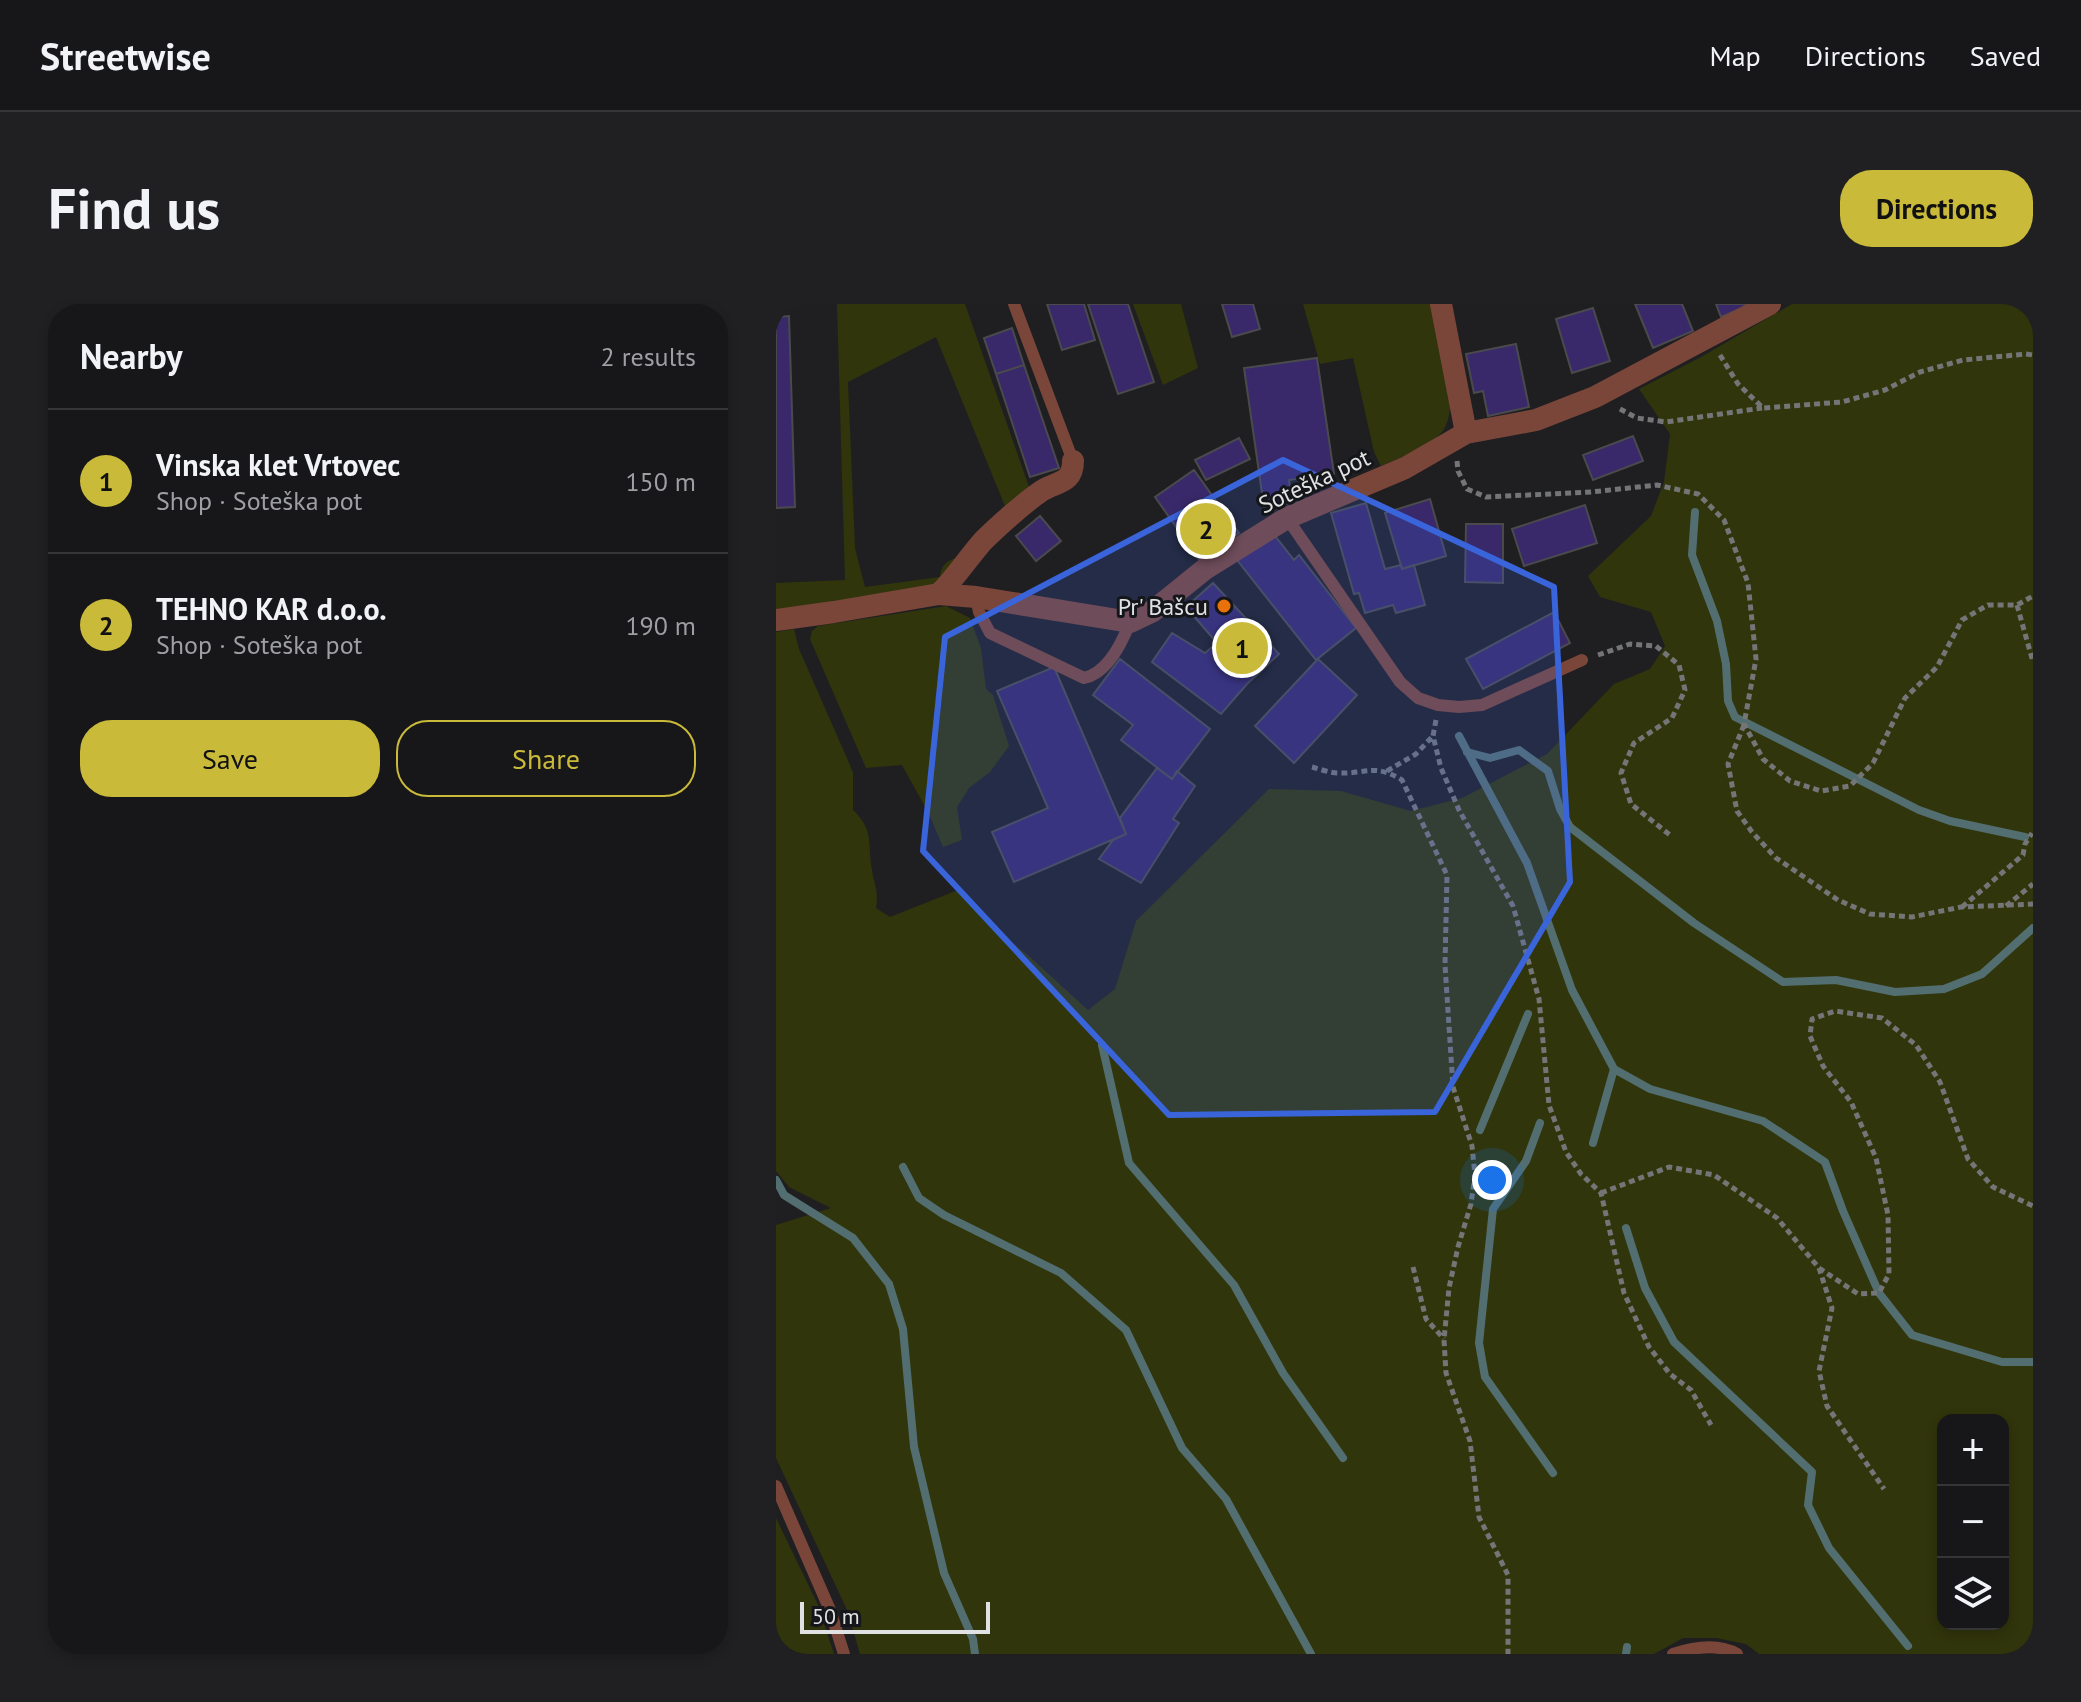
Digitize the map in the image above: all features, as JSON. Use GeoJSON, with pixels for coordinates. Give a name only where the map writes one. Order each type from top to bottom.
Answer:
{"type":"FeatureCollection","features":[{"type":"Feature","properties":{"kind":"street"},"geometry":{"type":"LineString","coordinates":[[1441,304],[1460,437]]}},
{"type":"Feature","properties":{"kind":"street","name":"Soteška pot"},"geometry":{"type":"LineString","coordinates":[[1130,622],[1153,611],[1205,569],[1287,518],[1405,468],[1460,437],[1536,420],[1595,397],[1770,304]]}},
{"type":"Feature","properties":{"kind":"street"},"geometry":{"type":"LineString","coordinates":[[939,594],[984,541],[1041,491],[1067,479],[1071,475],[1073,461]]}},
{"type":"Feature","properties":{"kind":"street"},"geometry":{"type":"LineString","coordinates":[[776,620],[939,594],[1130,622]]}},
{"type":"Feature","properties":{"kind":"lane"},"geometry":{"type":"LineString","coordinates":[[1014,304],[1073,461]]}},
{"type":"Feature","properties":{"kind":"lane"},"geometry":{"type":"LineString","coordinates":[[1287,518],[1400,682],[1418,698],[1438,705],[1482,705],[1582,660]]}},
{"type":"Feature","properties":{"kind":"lane"},"geometry":{"type":"LineString","coordinates":[[976,597],[979,612],[990,633],[1084,678],[1094,676],[1121,646],[1130,622]]}},
{"type":"Feature","properties":{"kind":"lane"},"geometry":{"type":"LineString","coordinates":[[776,1486],[830,1610],[844,1654]]}},
{"type":"Feature","properties":{"kind":"lane"},"geometry":{"type":"LineString","coordinates":[[1673,1654],[1696,1647],[1729,1649],[1737,1654]]}},
{"type":"Feature","properties":{"kind":"path"},"geometry":{"type":"LineString","coordinates":[[1709,337],[1738,384],[1763,408]]}},
{"type":"Feature","properties":{"kind":"path"},"geometry":{"type":"LineString","coordinates":[[1595,397],[1637,418],[1666,422],[1763,408],[1842,402],[1885,390],[1920,372],[1963,360],[2033,355]]}},
{"type":"Feature","properties":{"kind":"path"},"geometry":{"type":"LineString","coordinates":[[1460,437],[1458,471],[1467,489],[1486,497],[1657,485],[1698,494],[1724,520],[1748,583],[1756,659],[1744,724],[1728,764],[1737,811],[1776,858],[1838,900],[1870,914],[1912,917],[1961,907],[2033,904]]}},
{"type":"Feature","properties":{"kind":"path"},"geometry":{"type":"LineString","coordinates":[[1744,724],[1763,759],[1790,781],[1821,791],[1850,786],[1873,763],[1905,698],[1937,667],[1962,620],[1988,605],[2017,605],[2033,596]]}},
{"type":"Feature","properties":{"kind":"path"},"geometry":{"type":"LineString","coordinates":[[2017,605],[2033,662]]}},
{"type":"Feature","properties":{"kind":"path"},"geometry":{"type":"LineString","coordinates":[[1582,660],[1630,644],[1656,646],[1679,665],[1685,690],[1672,718],[1634,743],[1621,773],[1631,804],[1670,835]]}},
{"type":"Feature","properties":{"kind":"path"},"geometry":{"type":"LineString","coordinates":[[1438,705],[1433,736],[1441,768],[1459,810],[1513,906],[1539,999],[1549,1105],[1566,1152],[1581,1174],[1601,1193],[1624,1293],[1649,1347],[1670,1374],[1691,1390],[1711,1425]]}},
{"type":"Feature","properties":{"kind":"path"},"geometry":{"type":"LineString","coordinates":[[1387,771],[1416,754],[1433,736]]}},
{"type":"Feature","properties":{"kind":"path"},"geometry":{"type":"LineString","coordinates":[[1312,767],[1337,773],[1369,769],[1387,771],[1402,780],[1447,875],[1445,965],[1453,1087],[1472,1146],[1475,1175],[1471,1204],[1449,1288],[1444,1340],[1446,1373],[1470,1441],[1479,1517],[1508,1575],[1508,1654]]}},
{"type":"Feature","properties":{"kind":"path"},"geometry":{"type":"LineString","coordinates":[[1961,907],[2023,855],[2032,833]]}},
{"type":"Feature","properties":{"kind":"path"},"geometry":{"type":"LineString","coordinates":[[2005,906],[2033,884]]}},
{"type":"Feature","properties":{"kind":"path"},"geometry":{"type":"LineString","coordinates":[[1601,1193],[1669,1167],[1714,1175],[1777,1218],[1819,1268],[1858,1294],[1879,1293],[1889,1274],[1888,1215],[1876,1158],[1851,1102],[1823,1066],[1810,1036],[1812,1019],[1835,1011],[1882,1018],[1916,1045],[1940,1082],[1968,1159],[1993,1187],[2033,1206]]}},
{"type":"Feature","properties":{"kind":"path"},"geometry":{"type":"LineString","coordinates":[[1413,1267],[1426,1319],[1444,1340]]}},
{"type":"Feature","properties":{"kind":"path"},"geometry":{"type":"LineString","coordinates":[[1819,1268],[1832,1308],[1819,1371],[1827,1406],[1884,1489]]}},
{"type":"Feature","properties":{"kind":"highlighted area"},"geometry":{"type":"Polygon","coordinates":[[[1283,460],[1554,587],[1570,882],[1435,1112],[1169,1115],[923,851],[945,637],[1283,460]]]}},
{"type":"Feature","properties":{"kind":"green space"},"geometry":{"type":"Polygon","coordinates":[[[837,304],[965,304],[1029,487],[1007,511],[936,337],[848,382],[855,548],[865,587],[940,577],[946,563],[962,556],[930,588],[776,612],[776,583],[845,580],[837,304]]]}},
{"type":"Feature","properties":{"kind":"green space"},"geometry":{"type":"Polygon","coordinates":[[[1133,304],[1181,304],[1198,368],[1163,385],[1133,304]]]}},
{"type":"Feature","properties":{"kind":"green space"},"geometry":{"type":"Polygon","coordinates":[[[1303,304],[1435,304],[1450,390],[1447,422],[1441,433],[1421,448],[1381,466],[1374,452],[1353,358],[1320,364],[1303,304]]]}},
{"type":"Feature","properties":{"kind":"green space"},"geometry":{"type":"Polygon","coordinates":[[[1792,304],[2033,304],[2033,1654],[1759,1654],[1746,1644],[1716,1638],[1683,1638],[1654,1654],[860,1654],[848,1612],[776,1458],[776,1225],[831,1208],[789,1187],[776,1171],[776,632],[794,629],[799,649],[853,773],[853,810],[865,825],[869,838],[877,892],[876,908],[890,917],[958,890],[992,926],[1088,1010],[1115,989],[1136,921],[1269,789],[1341,791],[1411,811],[1462,798],[1547,754],[1614,684],[1650,669],[1665,646],[1651,612],[1600,597],[1588,576],[1651,516],[1664,482],[1670,434],[1639,389],[1792,304]]]}},
{"type":"Feature","properties":{"kind":"green space"},"geometry":{"type":"Polygon","coordinates":[[[946,606],[970,618],[981,648],[986,689],[993,695],[1009,746],[990,772],[969,788],[957,807],[962,840],[943,847],[902,765],[866,768],[810,639],[812,631],[818,626],[946,606]]]}},
{"type":"Feature","properties":{"kind":"green space"},"geometry":{"type":"Polygon","coordinates":[[[776,1518],[818,1605],[834,1654],[781,1654],[776,1648],[776,1518]]]}},
{"type":"Feature","properties":{"kind":"building"},"geometry":{"type":"Polygon","coordinates":[[[1047,304],[1084,304],[1095,340],[1062,350],[1047,304]]]}},
{"type":"Feature","properties":{"kind":"building"},"geometry":{"type":"Polygon","coordinates":[[[1088,304],[1128,304],[1154,382],[1118,394],[1088,304]]]}},
{"type":"Feature","properties":{"kind":"building"},"geometry":{"type":"Polygon","coordinates":[[[1222,304],[1253,304],[1260,329],[1232,337],[1222,304]]]}},
{"type":"Feature","properties":{"kind":"building"},"geometry":{"type":"Polygon","coordinates":[[[1635,304],[1682,304],[1693,331],[1653,348],[1635,304]]]}},
{"type":"Feature","properties":{"kind":"building"},"geometry":{"type":"Polygon","coordinates":[[[1716,304],[1746,304],[1747,306],[1721,317],[1716,304]]]}},
{"type":"Feature","properties":{"kind":"building"},"geometry":{"type":"Polygon","coordinates":[[[1593,308],[1610,361],[1572,373],[1556,319],[1593,308]]]}},
{"type":"Feature","properties":{"kind":"building"},"geometry":{"type":"Polygon","coordinates":[[[789,316],[795,507],[776,508],[776,317],[789,316]]]}},
{"type":"Feature","properties":{"kind":"building"},"geometry":{"type":"Polygon","coordinates":[[[1012,328],[1024,365],[996,374],[984,338],[1012,328]]]}},
{"type":"Feature","properties":{"kind":"building"},"geometry":{"type":"Polygon","coordinates":[[[1516,344],[1529,407],[1488,416],[1483,391],[1474,393],[1466,354],[1516,344]]]}},
{"type":"Feature","properties":{"kind":"building"},"geometry":{"type":"Polygon","coordinates":[[[1317,358],[1334,474],[1289,480],[1292,503],[1264,507],[1244,368],[1317,358]]]}},
{"type":"Feature","properties":{"kind":"building"},"geometry":{"type":"Polygon","coordinates":[[[1024,365],[1059,468],[1030,477],[996,374],[1024,365]]]}},
{"type":"Feature","properties":{"kind":"building"},"geometry":{"type":"Polygon","coordinates":[[[1633,436],[1643,461],[1593,480],[1583,455],[1633,436]]]}},
{"type":"Feature","properties":{"kind":"building"},"geometry":{"type":"Polygon","coordinates":[[[1239,438],[1250,459],[1206,480],[1195,460],[1239,438]]]}},
{"type":"Feature","properties":{"kind":"building"},"geometry":{"type":"Polygon","coordinates":[[[1194,470],[1239,533],[1200,561],[1155,497],[1194,470]]]}},
{"type":"Feature","properties":{"kind":"building"},"geometry":{"type":"Polygon","coordinates":[[[1430,499],[1446,556],[1402,569],[1385,513],[1430,499]]]}},
{"type":"Feature","properties":{"kind":"building"},"geometry":{"type":"Polygon","coordinates":[[[1366,503],[1385,569],[1414,565],[1425,605],[1396,613],[1393,605],[1365,613],[1359,593],[1354,594],[1331,513],[1366,503]]]}},
{"type":"Feature","properties":{"kind":"building"},"geometry":{"type":"Polygon","coordinates":[[[1585,505],[1597,543],[1524,566],[1512,529],[1585,505]]]}},
{"type":"Feature","properties":{"kind":"building"},"geometry":{"type":"Polygon","coordinates":[[[1040,516],[1061,541],[1036,561],[1016,536],[1040,516]]]}},
{"type":"Feature","properties":{"kind":"building"},"geometry":{"type":"Polygon","coordinates":[[[1466,524],[1503,524],[1503,583],[1465,582],[1466,524]]]}},
{"type":"Feature","properties":{"kind":"building"},"geometry":{"type":"Polygon","coordinates":[[[1272,532],[1294,560],[1299,555],[1356,628],[1316,660],[1237,560],[1272,532]]]}},
{"type":"Feature","properties":{"kind":"building"},"geometry":{"type":"Polygon","coordinates":[[[1213,583],[1279,654],[1221,714],[1152,662],[1172,633],[1205,653],[1217,643],[1186,607],[1213,583]]]}},
{"type":"Feature","properties":{"kind":"building"},"geometry":{"type":"Polygon","coordinates":[[[1554,612],[1570,643],[1483,689],[1466,659],[1554,612]]]}},
{"type":"Feature","properties":{"kind":"building"},"geometry":{"type":"Polygon","coordinates":[[[1120,659],[1210,729],[1172,779],[1121,740],[1133,725],[1093,695],[1120,659]]]}},
{"type":"Feature","properties":{"kind":"building"},"geometry":{"type":"Polygon","coordinates":[[[1318,659],[1357,695],[1294,763],[1255,726],[1318,659]]]}},
{"type":"Feature","properties":{"kind":"building"},"geometry":{"type":"Polygon","coordinates":[[[1054,667],[1126,834],[1014,882],[992,832],[1048,808],[997,691],[1054,667]]]}},
{"type":"Feature","properties":{"kind":"building"},"geometry":{"type":"Polygon","coordinates":[[[1157,768],[1172,779],[1177,771],[1195,786],[1173,819],[1179,823],[1141,883],[1099,859],[1113,840],[1126,834],[1120,818],[1157,768]]]}},
{"type":"Feature","properties":{"kind":"waterway"},"geometry":{"type":"LineString","coordinates":[[1695,512],[1692,555],[1717,621],[1726,664],[1728,701],[1735,717],[1919,810],[1950,821],[2025,837]]}},
{"type":"Feature","properties":{"kind":"waterway"},"geometry":{"type":"LineString","coordinates":[[1459,736],[1527,863],[1572,990],[1614,1069],[1650,1089],[1763,1121],[1825,1162],[1879,1293],[1912,1335],[2002,1362],[2033,1362]]}},
{"type":"Feature","properties":{"kind":"waterway"},"geometry":{"type":"LineString","coordinates":[[1467,752],[1490,758],[1519,750],[1548,771],[1560,809],[1570,827],[1694,923],[1783,982],[1836,980],[1895,992],[1944,989],[1982,974],[2033,928]]}},
{"type":"Feature","properties":{"kind":"waterway"},"geometry":{"type":"LineString","coordinates":[[1480,1130],[1528,1014]]}},
{"type":"Feature","properties":{"kind":"waterway"},"geometry":{"type":"LineString","coordinates":[[1102,1045],[1129,1163],[1234,1285],[1283,1373],[1343,1458]]}},
{"type":"Feature","properties":{"kind":"waterway"},"geometry":{"type":"LineString","coordinates":[[1593,1143],[1614,1069]]}},
{"type":"Feature","properties":{"kind":"waterway"},"geometry":{"type":"LineString","coordinates":[[1540,1123],[1526,1161],[1493,1209],[1479,1343],[1485,1377],[1553,1473]]}},
{"type":"Feature","properties":{"kind":"waterway"},"geometry":{"type":"LineString","coordinates":[[903,1167],[919,1198],[944,1215],[1061,1273],[1126,1330],[1182,1448],[1226,1499],[1311,1654]]}},
{"type":"Feature","properties":{"kind":"waterway"},"geometry":{"type":"LineString","coordinates":[[776,1180],[784,1195],[853,1238],[889,1284],[903,1329],[914,1447],[944,1573],[973,1639],[975,1654]]}},
{"type":"Feature","properties":{"kind":"waterway"},"geometry":{"type":"LineString","coordinates":[[1626,1228],[1645,1288],[1674,1342],[1812,1472],[1808,1505],[1829,1548],[1908,1646]]}},
{"type":"Feature","properties":{"kind":"waterway"},"geometry":{"type":"LineString","coordinates":[[1626,1654],[1627,1647]]}},
{"type":"Feature","properties":{"kind":"place","name":"TEHNO KAR d.o.o."},"geometry":{"type":"Point","coordinates":[1206,529]}},
{"type":"Feature","properties":{"kind":"place","name":"Pr' Bašcu"},"geometry":{"type":"Point","coordinates":[1224,606]}},
{"type":"Feature","properties":{"kind":"place","name":"Vinska klet Vrtovec"},"geometry":{"type":"Point","coordinates":[1242,648]}}]}
